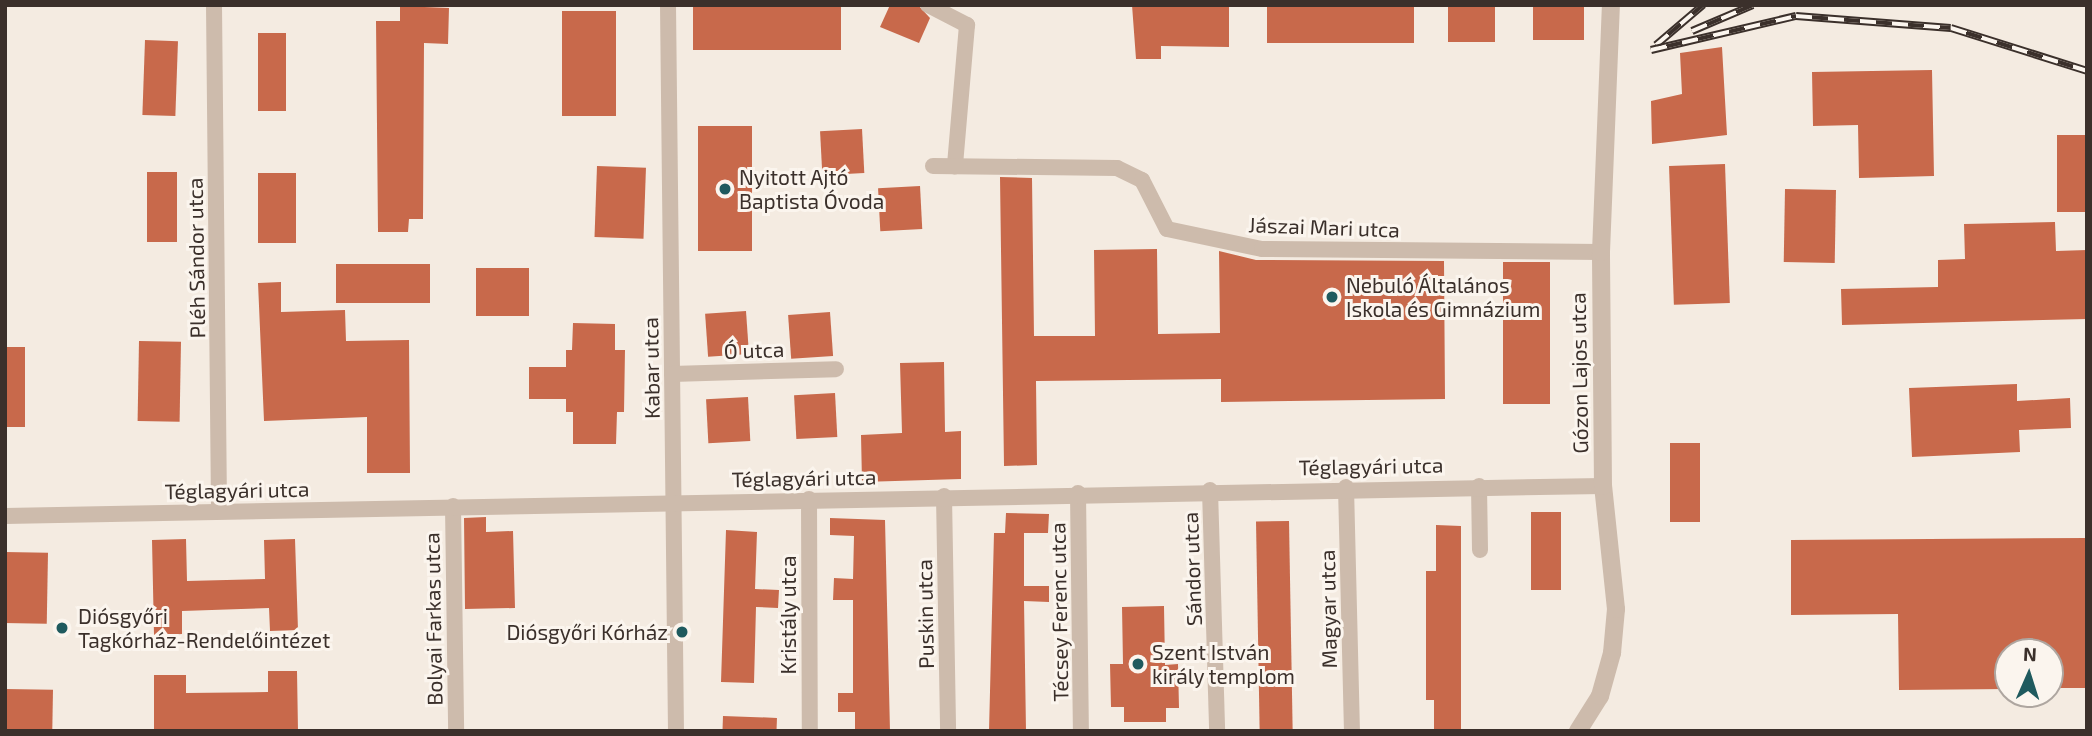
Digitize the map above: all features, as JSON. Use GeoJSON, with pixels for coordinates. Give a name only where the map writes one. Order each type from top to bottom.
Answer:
{"type":"FeatureCollection","features":[{"type":"Feature","properties":{"kind":"street","name":"Pléh Sándor utca"},"geometry":{"type":"LineString","coordinates":[[214,5],[219,511]]}},
{"type":"Feature","properties":{"kind":"street","name":"Kabar utca"},"geometry":{"type":"LineString","coordinates":[[668,5],[676,731]]}},
{"type":"Feature","properties":{"kind":"street"},"geometry":{"type":"LineString","coordinates":[[928,5],[967,25],[955,166]]}},
{"type":"Feature","properties":{"kind":"street","name":"Gózon Lajos utca"},"geometry":{"type":"LineString","coordinates":[[1578,731],[1600,696],[1612,653],[1616,609],[1603,486],[1601,252],[1611,5]]}},
{"type":"Feature","properties":{"kind":"street","name":"Jászai Mari utca"},"geometry":{"type":"LineString","coordinates":[[933,166],[1117,168],[1142,180],[1167,229],[1262,249],[1601,252]]}},
{"type":"Feature","properties":{"kind":"street","name":"Ó utca"},"geometry":{"type":"LineString","coordinates":[[672,374],[836,369]]}},
{"type":"Feature","properties":{"kind":"street"},"geometry":{"type":"LineString","coordinates":[[1479,486],[1480,550]]}},
{"type":"Feature","properties":{"kind":"street","name":"Téglagyári utca"},"geometry":{"type":"LineString","coordinates":[[5,516],[1346,487],[1603,486]]}},
{"type":"Feature","properties":{"kind":"street","name":"Magyar utca"},"geometry":{"type":"LineString","coordinates":[[1346,487],[1352,731]]}},
{"type":"Feature","properties":{"kind":"street","name":"Sándor utca"},"geometry":{"type":"LineString","coordinates":[[1210,490],[1217,731]]}},
{"type":"Feature","properties":{"kind":"street","name":"Técsey Ferenc utca"},"geometry":{"type":"LineString","coordinates":[[1078,493],[1081,731]]}},
{"type":"Feature","properties":{"kind":"street","name":"Puskin utca"},"geometry":{"type":"LineString","coordinates":[[944,496],[948,731]]}},
{"type":"Feature","properties":{"kind":"street","name":"Kristály utca"},"geometry":{"type":"LineString","coordinates":[[808,499],[810,731]]}},
{"type":"Feature","properties":{"kind":"street","name":"Bolyai Farkas utca"},"geometry":{"type":"LineString","coordinates":[[453,506],[456,731]]}},
{"type":"Feature","properties":{"kind":"building"},"geometry":{"type":"Polygon","coordinates":[[[693,5],[841,5],[841,50],[693,50],[693,5]]]}},
{"type":"Feature","properties":{"kind":"building"},"geometry":{"type":"Polygon","coordinates":[[[890,5],[918,5],[930,18],[919,43],[880,27],[890,5]]]}},
{"type":"Feature","properties":{"kind":"building"},"geometry":{"type":"Polygon","coordinates":[[[1132,5],[1229,5],[1229,47],[1161,46],[1161,59],[1136,59],[1132,5]]]}},
{"type":"Feature","properties":{"kind":"building"},"geometry":{"type":"Polygon","coordinates":[[[1267,5],[1414,5],[1414,43],[1267,43],[1267,5]]]}},
{"type":"Feature","properties":{"kind":"building"},"geometry":{"type":"Polygon","coordinates":[[[1448,5],[1495,5],[1495,42],[1448,42],[1448,5]]]}},
{"type":"Feature","properties":{"kind":"building"},"geometry":{"type":"Polygon","coordinates":[[[1533,5],[1584,5],[1584,40],[1533,40],[1533,5]]]}},
{"type":"Feature","properties":{"kind":"building"},"geometry":{"type":"Polygon","coordinates":[[[400,6],[449,8],[448,44],[424,43],[423,219],[409,219],[408,232],[378,232],[376,21],[400,21],[400,6]]]}},
{"type":"Feature","properties":{"kind":"building"},"geometry":{"type":"Polygon","coordinates":[[[562,11],[616,11],[616,116],[562,116],[562,11]]]}},
{"type":"Feature","properties":{"kind":"building"},"geometry":{"type":"Polygon","coordinates":[[[258,33],[286,33],[286,111],[258,111],[258,33]]]}},
{"type":"Feature","properties":{"kind":"building"},"geometry":{"type":"Polygon","coordinates":[[[145,40],[178,41],[175,116],[142,115],[145,40]]]}},
{"type":"Feature","properties":{"kind":"building"},"geometry":{"type":"Polygon","coordinates":[[[1722,47],[1727,135],[1652,144],[1651,101],[1682,94],[1680,53],[1722,47]]]}},
{"type":"Feature","properties":{"kind":"building"},"geometry":{"type":"Polygon","coordinates":[[[1932,70],[1934,176],[1859,178],[1858,125],[1813,126],[1812,72],[1932,70]]]}},
{"type":"Feature","properties":{"kind":"building","name":"Nyitott Ajtó Baptista Óvoda"},"geometry":{"type":"Polygon","coordinates":[[[698,126],[752,126],[752,251],[698,251],[698,126]]]}},
{"type":"Feature","properties":{"kind":"building"},"geometry":{"type":"Polygon","coordinates":[[[862,129],[864,173],[822,175],[820,131],[862,129]]]}},
{"type":"Feature","properties":{"kind":"building"},"geometry":{"type":"Polygon","coordinates":[[[2057,135],[2087,135],[2087,212],[2057,212],[2057,135]]]}},
{"type":"Feature","properties":{"kind":"building"},"geometry":{"type":"Polygon","coordinates":[[[1725,164],[1730,303],[1674,305],[1669,166],[1725,164]]]}},
{"type":"Feature","properties":{"kind":"building"},"geometry":{"type":"Polygon","coordinates":[[[597,166],[646,168],[643,239],[595,237],[597,166]]]}},
{"type":"Feature","properties":{"kind":"building"},"geometry":{"type":"Polygon","coordinates":[[[147,172],[177,172],[177,242],[147,242],[147,172]]]}},
{"type":"Feature","properties":{"kind":"building"},"geometry":{"type":"Polygon","coordinates":[[[258,173],[296,173],[296,243],[258,243],[258,173]]]}},
{"type":"Feature","properties":{"kind":"building","name":"Nebuló Általános Iskola és Gimnázium"},"geometry":{"type":"Polygon","coordinates":[[[1000,177],[1032,178],[1034,336],[1095,336],[1094,250],[1157,249],[1158,334],[1220,333],[1219,251],[1256,260],[1444,261],[1445,399],[1221,402],[1221,379],[1036,381],[1037,465],[1004,466],[1000,177]]]}},
{"type":"Feature","properties":{"kind":"building"},"geometry":{"type":"Polygon","coordinates":[[[920,186],[922,229],[880,231],[878,188],[920,186]]]}},
{"type":"Feature","properties":{"kind":"building"},"geometry":{"type":"Polygon","coordinates":[[[1785,189],[1836,190],[1835,263],[1784,262],[1785,189]]]}},
{"type":"Feature","properties":{"kind":"building"},"geometry":{"type":"Polygon","coordinates":[[[2055,222],[2056,251],[2087,250],[2087,319],[1842,325],[1841,289],[1938,287],[1938,260],[1965,259],[1964,224],[2055,222]]]}},
{"type":"Feature","properties":{"kind":"building"},"geometry":{"type":"Polygon","coordinates":[[[1503,262],[1550,262],[1550,404],[1503,404],[1503,262]]]}},
{"type":"Feature","properties":{"kind":"building"},"geometry":{"type":"Polygon","coordinates":[[[336,264],[430,264],[430,303],[336,303],[336,264]]]}},
{"type":"Feature","properties":{"kind":"building"},"geometry":{"type":"Polygon","coordinates":[[[476,268],[529,268],[529,316],[476,316],[476,268]]]}},
{"type":"Feature","properties":{"kind":"building"},"geometry":{"type":"Polygon","coordinates":[[[281,282],[281,312],[345,310],[346,341],[409,340],[410,473],[367,473],[367,417],[264,421],[258,283],[281,282]]]}},
{"type":"Feature","properties":{"kind":"building"},"geometry":{"type":"Polygon","coordinates":[[[746,311],[749,354],[708,357],[705,314],[746,311]]]}},
{"type":"Feature","properties":{"kind":"building"},"geometry":{"type":"Polygon","coordinates":[[[830,312],[833,356],[791,359],[788,315],[830,312]]]}},
{"type":"Feature","properties":{"kind":"building"},"geometry":{"type":"Polygon","coordinates":[[[573,323],[615,324],[615,350],[625,350],[624,412],[617,412],[616,444],[573,444],[573,412],[566,412],[566,399],[529,399],[529,367],[566,367],[566,350],[572,350],[573,323]]]}},
{"type":"Feature","properties":{"kind":"building"},"geometry":{"type":"Polygon","coordinates":[[[139,341],[181,342],[180,422],[138,421],[139,341]]]}},
{"type":"Feature","properties":{"kind":"building"},"geometry":{"type":"Polygon","coordinates":[[[5,347],[25,347],[25,427],[5,427],[5,347]]]}},
{"type":"Feature","properties":{"kind":"building"},"geometry":{"type":"Polygon","coordinates":[[[944,362],[945,432],[961,431],[961,479],[862,482],[861,435],[902,433],[900,363],[944,362]]]}},
{"type":"Feature","properties":{"kind":"building"},"geometry":{"type":"Polygon","coordinates":[[[2017,384],[2017,401],[2070,398],[2071,428],[2019,430],[2020,452],[1912,457],[1909,388],[2017,384]]]}},
{"type":"Feature","properties":{"kind":"building"},"geometry":{"type":"Polygon","coordinates":[[[835,393],[837,437],[796,439],[794,395],[835,393]]]}},
{"type":"Feature","properties":{"kind":"building"},"geometry":{"type":"Polygon","coordinates":[[[748,397],[750,441],[708,443],[706,399],[748,397]]]}},
{"type":"Feature","properties":{"kind":"building"},"geometry":{"type":"Polygon","coordinates":[[[1670,443],[1700,443],[1700,522],[1670,522],[1670,443]]]}},
{"type":"Feature","properties":{"kind":"building"},"geometry":{"type":"Polygon","coordinates":[[[1531,512],[1561,512],[1561,590],[1531,590],[1531,512]]]}},
{"type":"Feature","properties":{"kind":"building"},"geometry":{"type":"Polygon","coordinates":[[[1006,513],[1049,514],[1048,533],[1024,533],[1024,586],[1049,586],[1049,602],[1024,601],[1026,731],[989,731],[994,533],[1005,533],[1006,513]]]}},
{"type":"Feature","properties":{"kind":"building"},"geometry":{"type":"Polygon","coordinates":[[[486,517],[486,532],[513,531],[515,608],[465,609],[464,518],[486,517]]]}},
{"type":"Feature","properties":{"kind":"building"},"geometry":{"type":"Polygon","coordinates":[[[830,518],[885,520],[890,731],[855,731],[855,712],[838,712],[838,693],[853,693],[853,600],[833,600],[834,578],[853,579],[854,536],[830,535],[830,518]]]}},
{"type":"Feature","properties":{"kind":"building"},"geometry":{"type":"Polygon","coordinates":[[[1289,521],[1293,731],[1260,731],[1256,522],[1289,521]]]}},
{"type":"Feature","properties":{"kind":"building"},"geometry":{"type":"Polygon","coordinates":[[[1436,525],[1461,526],[1461,731],[1434,731],[1434,700],[1426,700],[1426,571],[1436,571],[1436,525]]]}},
{"type":"Feature","properties":{"kind":"building"},"geometry":{"type":"Polygon","coordinates":[[[726,530],[757,532],[755,589],[779,590],[778,608],[756,607],[754,683],[721,682],[726,530]]]}},
{"type":"Feature","properties":{"kind":"building"},"geometry":{"type":"Polygon","coordinates":[[[2087,538],[2087,688],[2064,688],[2064,638],[1994,638],[1994,689],[1899,690],[1898,614],[1791,615],[1791,540],[2087,538]]]}},
{"type":"Feature","properties":{"kind":"building"},"geometry":{"type":"Polygon","coordinates":[[[186,539],[187,581],[265,579],[264,540],[295,539],[298,630],[270,631],[269,608],[182,611],[182,634],[154,635],[152,540],[186,539]]]}},
{"type":"Feature","properties":{"kind":"building"},"geometry":{"type":"Polygon","coordinates":[[[5,552],[48,553],[47,624],[5,623],[5,552]]]}},
{"type":"Feature","properties":{"kind":"building","name":"Szent István király templom"},"geometry":{"type":"Polygon","coordinates":[[[1164,606],[1165,665],[1178,664],[1179,708],[1166,708],[1166,722],[1124,722],[1124,707],[1111,707],[1110,664],[1123,664],[1122,607],[1164,606]]]}},
{"type":"Feature","properties":{"kind":"building"},"geometry":{"type":"Polygon","coordinates":[[[268,671],[297,671],[298,731],[154,731],[154,675],[186,675],[186,693],[268,692],[268,671]]]}},
{"type":"Feature","properties":{"kind":"building"},"geometry":{"type":"Polygon","coordinates":[[[5,689],[53,690],[52,731],[5,731],[5,689]]]}},
{"type":"Feature","properties":{"kind":"building"},"geometry":{"type":"Polygon","coordinates":[[[723,716],[777,718],[777,731],[722,731],[723,716]]]}},
{"type":"Feature","properties":{"kind":"railway"},"geometry":{"type":"LineString","coordinates":[[1656,45],[1703,5]]}},
{"type":"Feature","properties":{"kind":"railway"},"geometry":{"type":"LineString","coordinates":[[1692,31],[1753,5]]}},
{"type":"Feature","properties":{"kind":"railway"},"geometry":{"type":"LineString","coordinates":[[1651,50],[1796,16],[1951,28],[2087,71]]}},
{"type":"Feature","properties":{"kind":"place","name":"Nyitott Ajtó Baptista Óvoda"},"geometry":{"type":"Point","coordinates":[725,189]}},
{"type":"Feature","properties":{"kind":"place","name":"Nebuló Általános Iskola és Gimnázium"},"geometry":{"type":"Point","coordinates":[1332,297]}},
{"type":"Feature","properties":{"kind":"place","name":"Diósgyőri Tagkórház-Rendelőintézet"},"geometry":{"type":"Point","coordinates":[62,628]}},
{"type":"Feature","properties":{"kind":"place","name":"Diósgyőri Kórház"},"geometry":{"type":"Point","coordinates":[682,632]}},
{"type":"Feature","properties":{"kind":"place","name":"Szent István király templom"},"geometry":{"type":"Point","coordinates":[1138,664]}}]}
